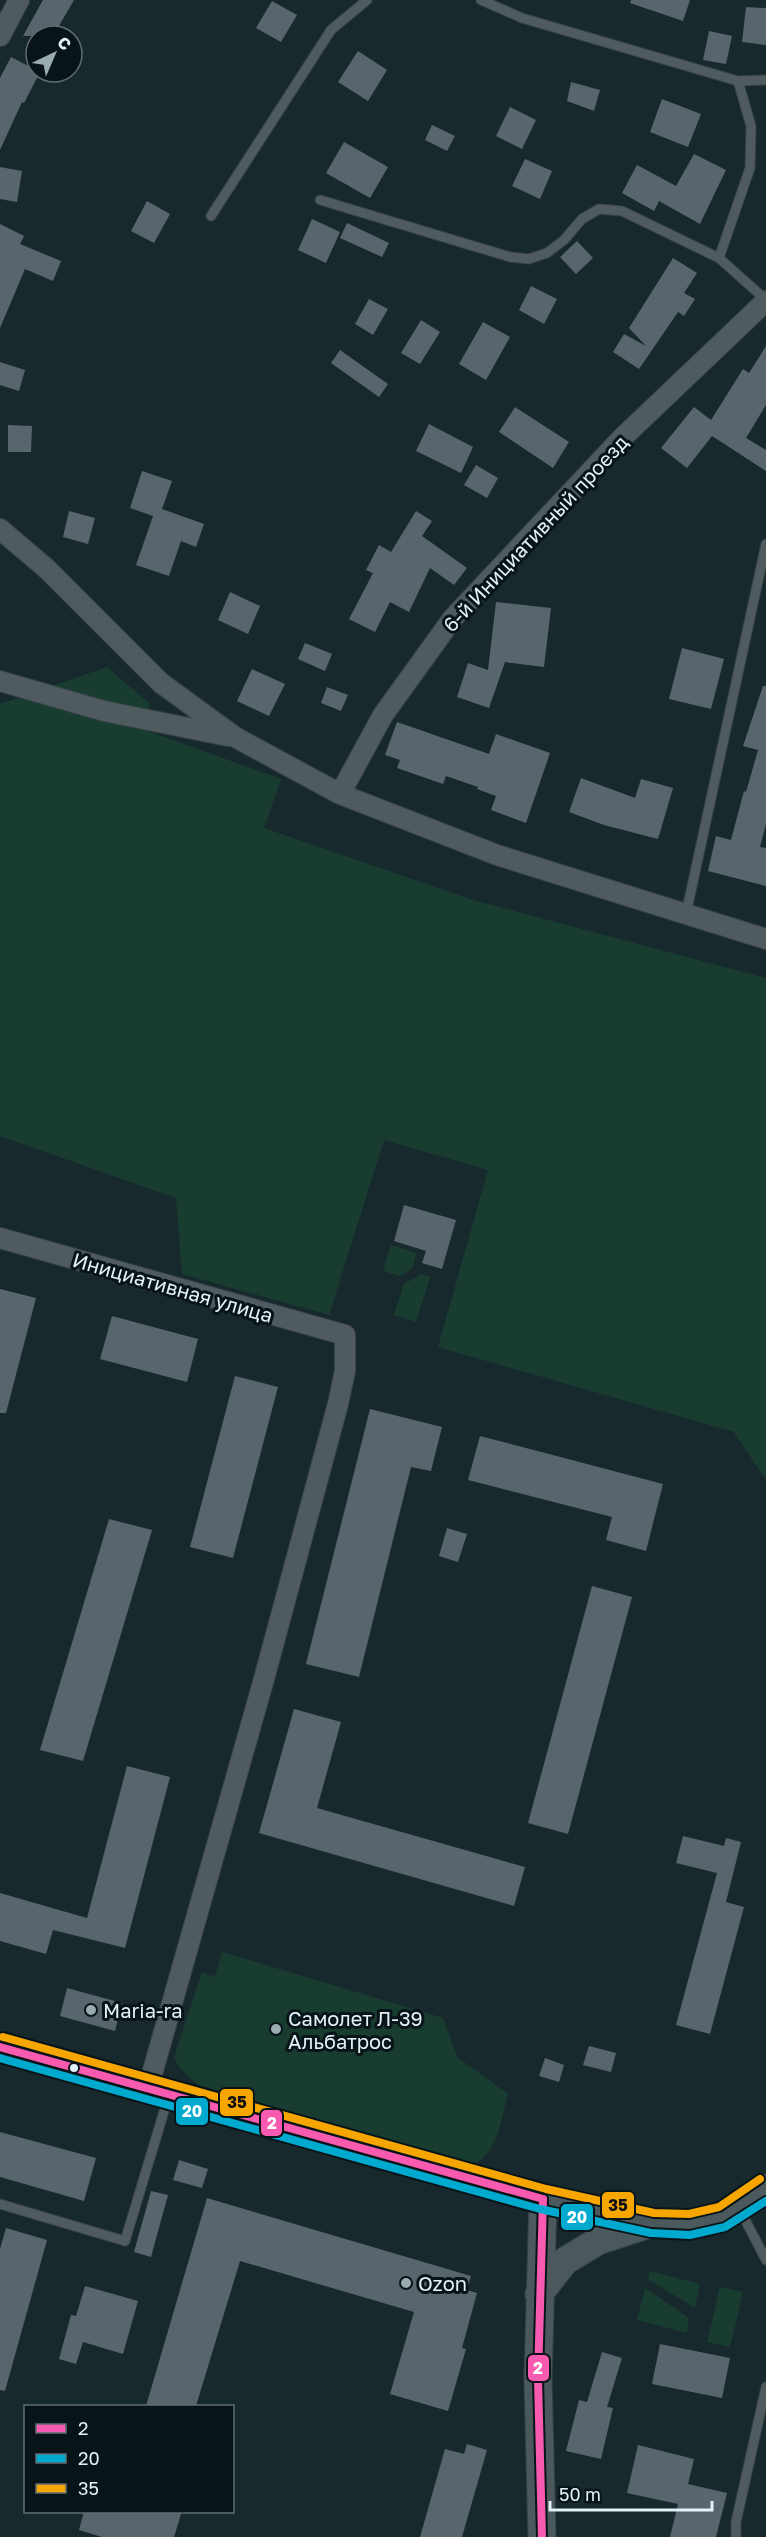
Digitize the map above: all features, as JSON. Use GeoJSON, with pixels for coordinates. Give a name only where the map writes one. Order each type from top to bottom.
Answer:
{"type":"FeatureCollection","features":[{"type":"Feature","properties":{"kind":"main road"},"geometry":{"type":"LineString","coordinates":[[0,2047],[543,2199],[654,2223],[690,2225],[723,2217],[766,2188]]}},
{"type":"Feature","properties":{"kind":"main road"},"geometry":{"type":"LineString","coordinates":[[542,2537],[538,2379],[543,2199]]}},
{"type":"Feature","properties":{"kind":"main road"},"geometry":{"type":"LineString","coordinates":[[539,2294],[565,2261],[598,2241],[654,2223]]}},
{"type":"Feature","properties":{"kind":"street"},"geometry":{"type":"LineString","coordinates":[[0,36],[19,0]]}},
{"type":"Feature","properties":{"kind":"street","name":"6-й Инициативный проезд"},"geometry":{"type":"LineString","coordinates":[[340,794],[383,715],[453,618],[621,439],[766,300]]}},
{"type":"Feature","properties":{"kind":"street"},"geometry":{"type":"LineString","coordinates":[[0,529],[47,569],[161,683],[235,737],[340,794],[497,855],[766,939]]}},
{"type":"Feature","properties":{"kind":"street"},"geometry":{"type":"LineString","coordinates":[[0,681],[104,711],[235,737]]}},
{"type":"Feature","properties":{"kind":"street","name":"Инициативная улица"},"geometry":{"type":"LineString","coordinates":[[0,1238],[345,1335],[345,1371],[335,1415],[264,1679],[158,2091]]}},
{"type":"Feature","properties":{"kind":"lane"},"geometry":{"type":"LineString","coordinates":[[212,216],[331,30],[367,0]]}},
{"type":"Feature","properties":{"kind":"lane"},"geometry":{"type":"LineString","coordinates":[[481,0],[522,18],[738,81],[766,80]]}},
{"type":"Feature","properties":{"kind":"lane"},"geometry":{"type":"LineString","coordinates":[[719,258],[750,168],[751,126],[738,81]]}},
{"type":"Feature","properties":{"kind":"lane"},"geometry":{"type":"LineString","coordinates":[[320,200],[510,257],[529,259],[547,253],[564,240],[582,219],[599,209],[622,211],[719,258],[766,300]]}},
{"type":"Feature","properties":{"kind":"lane"},"geometry":{"type":"LineString","coordinates":[[686,914],[766,544]]}},
{"type":"Feature","properties":{"kind":"lane"},"geometry":{"type":"LineString","coordinates":[[0,2204],[125,2241],[158,2091]]}},
{"type":"Feature","properties":{"kind":"lane"},"geometry":{"type":"LineString","coordinates":[[739,2208],[766,2260]]}},
{"type":"Feature","properties":{"kind":"lane"},"geometry":{"type":"LineString","coordinates":[[736,2537],[736,2522],[766,2387]]}},
{"type":"Feature","properties":{"kind":"green space"},"geometry":{"type":"Polygon","coordinates":[[[107,667],[150,704],[145,730],[281,779],[264,828],[473,900],[766,978],[766,1480],[734,1432],[438,1347],[488,1170],[384,1140],[329,1315],[182,1274],[176,1198],[0,1136],[0,704],[107,667]]]}},
{"type":"Feature","properties":{"kind":"green space"},"geometry":{"type":"Polygon","coordinates":[[[391,1245],[417,1253],[412,1268],[400,1276],[383,1271],[391,1245]]]}},
{"type":"Feature","properties":{"kind":"green space"},"geometry":{"type":"Polygon","coordinates":[[[421,1274],[430,1277],[416,1322],[394,1315],[404,1284],[421,1274]]]}},
{"type":"Feature","properties":{"kind":"green space"},"geometry":{"type":"Polygon","coordinates":[[[222,1952],[443,2018],[457,2057],[508,2094],[497,2134],[488,2152],[473,2165],[198,2085],[180,2068],[174,2058],[202,1972],[215,1977],[222,1952]]]}},
{"type":"Feature","properties":{"kind":"green space"},"geometry":{"type":"Polygon","coordinates":[[[650,2271],[700,2284],[695,2308],[648,2279],[650,2271]]]}},
{"type":"Feature","properties":{"kind":"green space"},"geometry":{"type":"Polygon","coordinates":[[[720,2287],[743,2292],[730,2347],[707,2342],[720,2287]]]}},
{"type":"Feature","properties":{"kind":"green space"},"geometry":{"type":"Polygon","coordinates":[[[645,2288],[689,2318],[687,2333],[637,2320],[645,2288]]]}},
{"type":"Feature","properties":{"kind":"building"},"geometry":{"type":"Polygon","coordinates":[[[43,0],[74,0],[60,24],[30,24],[43,0]]]}},
{"type":"Feature","properties":{"kind":"building"},"geometry":{"type":"Polygon","coordinates":[[[631,0],[690,0],[683,21],[630,3],[631,0]]]}},
{"type":"Feature","properties":{"kind":"building"},"geometry":{"type":"Polygon","coordinates":[[[272,1],[297,15],[281,42],[256,28],[272,1]]]}},
{"type":"Feature","properties":{"kind":"building"},"geometry":{"type":"Polygon","coordinates":[[[746,7],[766,8],[766,45],[742,42],[746,7]]]}},
{"type":"Feature","properties":{"kind":"building"},"geometry":{"type":"Polygon","coordinates":[[[709,31],[732,36],[726,64],[703,60],[709,31]]]}},
{"type":"Feature","properties":{"kind":"building"},"geometry":{"type":"Polygon","coordinates":[[[358,51],[387,70],[368,101],[338,82],[358,51]]]}},
{"type":"Feature","properties":{"kind":"building"},"geometry":{"type":"Polygon","coordinates":[[[11,57],[24,64],[24,84],[34,84],[24,103],[22,102],[0,150],[0,78],[11,57]]]}},
{"type":"Feature","properties":{"kind":"building"},"geometry":{"type":"Polygon","coordinates":[[[571,82],[600,90],[594,111],[567,101],[571,82]]]}},
{"type":"Feature","properties":{"kind":"building"},"geometry":{"type":"Polygon","coordinates":[[[662,99],[701,114],[688,147],[650,132],[662,99]]]}},
{"type":"Feature","properties":{"kind":"building"},"geometry":{"type":"Polygon","coordinates":[[[510,107],[536,120],[522,149],[496,136],[510,107]]]}},
{"type":"Feature","properties":{"kind":"building"},"geometry":{"type":"Polygon","coordinates":[[[432,125],[455,136],[447,151],[425,140],[432,125]]]}},
{"type":"Feature","properties":{"kind":"building"},"geometry":{"type":"Polygon","coordinates":[[[344,142],[388,167],[370,198],[326,173],[344,142]]]}},
{"type":"Feature","properties":{"kind":"building"},"geometry":{"type":"Polygon","coordinates":[[[694,154],[726,170],[700,224],[659,201],[654,211],[622,193],[637,165],[676,186],[694,154]]]}},
{"type":"Feature","properties":{"kind":"building"},"geometry":{"type":"Polygon","coordinates":[[[525,159],[552,171],[540,199],[512,186],[525,159]]]}},
{"type":"Feature","properties":{"kind":"building"},"geometry":{"type":"Polygon","coordinates":[[[0,167],[22,171],[17,202],[0,199],[0,167]]]}},
{"type":"Feature","properties":{"kind":"building"},"geometry":{"type":"Polygon","coordinates":[[[147,201],[170,214],[154,243],[131,231],[147,201]]]}},
{"type":"Feature","properties":{"kind":"building"},"geometry":{"type":"Polygon","coordinates":[[[312,219],[340,232],[326,263],[298,250],[312,219]]]}},
{"type":"Feature","properties":{"kind":"building"},"geometry":{"type":"Polygon","coordinates":[[[347,223],[389,243],[382,257],[340,238],[347,223]]]}},
{"type":"Feature","properties":{"kind":"building"},"geometry":{"type":"Polygon","coordinates":[[[0,224],[24,236],[20,244],[61,261],[53,281],[25,269],[0,328],[0,224]]]}},
{"type":"Feature","properties":{"kind":"building"},"geometry":{"type":"Polygon","coordinates":[[[577,241],[593,258],[576,274],[560,257],[577,241]]]}},
{"type":"Feature","properties":{"kind":"building"},"geometry":{"type":"Polygon","coordinates":[[[673,258],[697,273],[684,293],[695,299],[684,316],[678,312],[639,369],[613,352],[624,334],[646,346],[629,328],[673,258]]]}},
{"type":"Feature","properties":{"kind":"building"},"geometry":{"type":"Polygon","coordinates":[[[531,286],[557,299],[544,324],[519,310],[531,286]]]}},
{"type":"Feature","properties":{"kind":"building"},"geometry":{"type":"Polygon","coordinates":[[[369,299],[388,309],[373,335],[355,324],[369,299]]]}},
{"type":"Feature","properties":{"kind":"building"},"geometry":{"type":"Polygon","coordinates":[[[421,320],[440,332],[420,364],[401,353],[421,320]]]}},
{"type":"Feature","properties":{"kind":"building"},"geometry":{"type":"Polygon","coordinates":[[[483,322],[510,337],[486,380],[459,364],[483,322]]]}},
{"type":"Feature","properties":{"kind":"building"},"geometry":{"type":"Polygon","coordinates":[[[766,346],[766,405],[746,438],[766,450],[766,471],[712,436],[687,468],[661,448],[694,407],[711,420],[743,369],[749,373],[766,346]]]}},
{"type":"Feature","properties":{"kind":"building"},"geometry":{"type":"Polygon","coordinates":[[[340,350],[388,384],[379,397],[331,363],[340,350]]]}},
{"type":"Feature","properties":{"kind":"building"},"geometry":{"type":"Polygon","coordinates":[[[0,362],[25,370],[19,391],[0,385],[0,362]]]}},
{"type":"Feature","properties":{"kind":"building"},"geometry":{"type":"Polygon","coordinates":[[[515,407],[569,442],[553,468],[499,432],[515,407]]]}},
{"type":"Feature","properties":{"kind":"building"},"geometry":{"type":"Polygon","coordinates":[[[429,424],[473,447],[461,473],[416,451],[429,424]]]}},
{"type":"Feature","properties":{"kind":"building"},"geometry":{"type":"Polygon","coordinates":[[[8,425],[32,426],[31,452],[8,452],[8,425]]]}},
{"type":"Feature","properties":{"kind":"building"},"geometry":{"type":"Polygon","coordinates":[[[476,465],[498,478],[487,498],[464,485],[476,465]]]}},
{"type":"Feature","properties":{"kind":"building"},"geometry":{"type":"Polygon","coordinates":[[[142,471],[172,481],[162,509],[204,524],[196,547],[181,541],[169,576],[136,565],[153,516],[130,508],[142,471]]]}},
{"type":"Feature","properties":{"kind":"building"},"geometry":{"type":"Polygon","coordinates":[[[69,511],[95,518],[88,544],[63,537],[69,511]]]}},
{"type":"Feature","properties":{"kind":"building"},"geometry":{"type":"Polygon","coordinates":[[[416,511],[432,521],[422,536],[467,568],[454,585],[430,568],[409,612],[390,602],[375,632],[349,619],[373,573],[366,570],[379,545],[391,552],[416,511]]]}},
{"type":"Feature","properties":{"kind":"building"},"geometry":{"type":"Polygon","coordinates":[[[230,592],[260,606],[248,634],[218,620],[230,592]]]}},
{"type":"Feature","properties":{"kind":"building"},"geometry":{"type":"Polygon","coordinates":[[[496,602],[551,608],[544,667],[505,662],[489,708],[457,697],[468,663],[488,670],[496,602]]]}},
{"type":"Feature","properties":{"kind":"building"},"geometry":{"type":"Polygon","coordinates":[[[305,643],[332,654],[325,671],[298,659],[305,643]]]}},
{"type":"Feature","properties":{"kind":"building"},"geometry":{"type":"Polygon","coordinates":[[[682,648],[724,659],[711,709],[669,699],[682,648]]]}},
{"type":"Feature","properties":{"kind":"building"},"geometry":{"type":"Polygon","coordinates":[[[252,669],[285,684],[269,716],[237,701],[252,669]]]}},
{"type":"Feature","properties":{"kind":"building"},"geometry":{"type":"Polygon","coordinates":[[[763,686],[766,686],[766,824],[760,847],[766,848],[766,886],[708,871],[716,836],[731,840],[744,791],[746,792],[758,750],[743,746],[763,686]]]}},
{"type":"Feature","properties":{"kind":"building"},"geometry":{"type":"Polygon","coordinates":[[[327,687],[348,695],[341,711],[321,703],[327,687]]]}},
{"type":"Feature","properties":{"kind":"building"},"geometry":{"type":"Polygon","coordinates":[[[397,722],[489,754],[496,734],[550,753],[526,823],[491,810],[496,796],[477,789],[478,787],[446,776],[443,784],[397,768],[400,760],[385,755],[397,722]]]}},
{"type":"Feature","properties":{"kind":"building"},"geometry":{"type":"Polygon","coordinates":[[[581,778],[635,798],[641,779],[673,788],[658,839],[604,825],[569,812],[581,778]]]}},
{"type":"Feature","properties":{"kind":"building"},"geometry":{"type":"Polygon","coordinates":[[[404,1205],[456,1220],[442,1269],[422,1263],[426,1251],[394,1241],[404,1205]]]}},
{"type":"Feature","properties":{"kind":"building"},"geometry":{"type":"Polygon","coordinates":[[[0,1289],[36,1298],[6,1413],[0,1413],[0,1289]]]}},
{"type":"Feature","properties":{"kind":"building"},"geometry":{"type":"Polygon","coordinates":[[[112,1316],[198,1339],[187,1382],[100,1359],[112,1316]]]}},
{"type":"Feature","properties":{"kind":"building"},"geometry":{"type":"Polygon","coordinates":[[[235,1376],[278,1387],[233,1558],[190,1547],[235,1376]]]}},
{"type":"Feature","properties":{"kind":"building"},"geometry":{"type":"Polygon","coordinates":[[[370,1409],[442,1427],[431,1471],[411,1467],[359,1677],[306,1664],[370,1409]]]}},
{"type":"Feature","properties":{"kind":"building"},"geometry":{"type":"Polygon","coordinates":[[[480,1436],[663,1484],[646,1551],[606,1540],[612,1517],[468,1480],[480,1436]]]}},
{"type":"Feature","properties":{"kind":"building"},"geometry":{"type":"Polygon","coordinates":[[[109,1519],[152,1530],[83,1761],[40,1750],[109,1519]]]}},
{"type":"Feature","properties":{"kind":"building"},"geometry":{"type":"Polygon","coordinates":[[[447,1528],[467,1534],[458,1562],[439,1556],[447,1528]]]}},
{"type":"Feature","properties":{"kind":"building"},"geometry":{"type":"Polygon","coordinates":[[[592,1586],[632,1597],[568,1834],[528,1823],[592,1586]]]}},
{"type":"Feature","properties":{"kind":"building"},"geometry":{"type":"Polygon","coordinates":[[[294,1709],[341,1722],[317,1808],[525,1867],[514,1906],[259,1833],[294,1709]]]}},
{"type":"Feature","properties":{"kind":"building"},"geometry":{"type":"Polygon","coordinates":[[[127,1766],[170,1777],[125,1948],[53,1930],[46,1954],[0,1941],[0,1893],[87,1918],[127,1766]]]}},
{"type":"Feature","properties":{"kind":"building"},"geometry":{"type":"Polygon","coordinates":[[[683,1836],[724,1846],[726,1838],[741,1842],[726,1902],[744,1907],[710,2034],[676,2025],[717,1873],[676,1863],[683,1836]]]}},
{"type":"Feature","properties":{"kind":"building","name":"Maria-ra"},"geometry":{"type":"Polygon","coordinates":[[[67,1988],[122,2003],[115,2031],[60,2016],[67,1988]]]}},
{"type":"Feature","properties":{"kind":"building"},"geometry":{"type":"Polygon","coordinates":[[[589,2046],[616,2053],[611,2072],[583,2065],[589,2046]]]}},
{"type":"Feature","properties":{"kind":"building"},"geometry":{"type":"Polygon","coordinates":[[[545,2058],[564,2065],[559,2082],[539,2076],[545,2058]]]}},
{"type":"Feature","properties":{"kind":"building"},"geometry":{"type":"Polygon","coordinates":[[[0,2132],[96,2158],[84,2201],[0,2177],[0,2132]]]}},
{"type":"Feature","properties":{"kind":"building"},"geometry":{"type":"Polygon","coordinates":[[[179,2160],[208,2169],[202,2188],[173,2180],[179,2160]]]}},
{"type":"Feature","properties":{"kind":"building"},"geometry":{"type":"Polygon","coordinates":[[[151,2191],[168,2195],[151,2257],[134,2252],[151,2191]]]}},
{"type":"Feature","properties":{"kind":"building"},"geometry":{"type":"Polygon","coordinates":[[[207,2198],[471,2276],[467,2290],[477,2293],[462,2348],[466,2349],[448,2411],[390,2394],[414,2312],[240,2261],[196,2405],[146,2405],[207,2198]]]}},
{"type":"Feature","properties":{"kind":"building"},"geometry":{"type":"Polygon","coordinates":[[[6,2228],[47,2240],[5,2391],[0,2390],[0,2249],[6,2228]]]}},
{"type":"Feature","properties":{"kind":"building"},"geometry":{"type":"Polygon","coordinates":[[[85,2286],[138,2301],[123,2354],[83,2342],[76,2364],[59,2359],[71,2315],[76,2316],[85,2286]]]}},
{"type":"Feature","properties":{"kind":"building"},"geometry":{"type":"Polygon","coordinates":[[[660,2344],[730,2358],[722,2398],[652,2384],[660,2344]]]}},
{"type":"Feature","properties":{"kind":"building"},"geometry":{"type":"Polygon","coordinates":[[[602,2352],[622,2358],[607,2407],[613,2408],[601,2459],[566,2451],[579,2400],[587,2402],[602,2352]]]}},
{"type":"Feature","properties":{"kind":"building"},"geometry":{"type":"Polygon","coordinates":[[[467,2444],[487,2450],[462,2537],[420,2537],[445,2449],[464,2454],[467,2444]]]}},
{"type":"Feature","properties":{"kind":"building"},"geometry":{"type":"Polygon","coordinates":[[[638,2445],[694,2459],[688,2484],[727,2493],[716,2537],[670,2537],[678,2504],[627,2493],[638,2445]]]}},
{"type":"Feature","properties":{"kind":"building"},"geometry":{"type":"Polygon","coordinates":[[[83,2513],[181,2513],[174,2537],[102,2537],[79,2530],[83,2513]]]}},
{"type":"Feature","properties":{"kind":"transit line","name":"35"},"geometry":{"type":"LineString","coordinates":[[3,2037],[546,2189],[654,2213],[689,2214],[719,2207],[760,2179]]}},
{"type":"Feature","properties":{"kind":"transit line","name":"2"},"geometry":{"type":"LineString","coordinates":[[0,2047],[543,2199]]}},
{"type":"Feature","properties":{"kind":"transit line","name":"20"},"geometry":{"type":"LineString","coordinates":[[0,2058],[540,2209],[651,2233],[690,2235],[725,2227],[766,2201]]}},
{"type":"Feature","properties":{"kind":"transit line","name":"2"},"geometry":{"type":"LineString","coordinates":[[542,2537],[538,2379],[543,2199]]}},
{"type":"Feature","properties":{"kind":"place","name":"Maria-ra"},"geometry":{"type":"Point","coordinates":[91,2010]}},
{"type":"Feature","properties":{"kind":"place","name":"Самолет Л-39 Альбатрос"},"geometry":{"type":"Point","coordinates":[276,2029]}},
{"type":"Feature","properties":{"kind":"place","name":"Ozon"},"geometry":{"type":"Point","coordinates":[406,2283]}}]}
